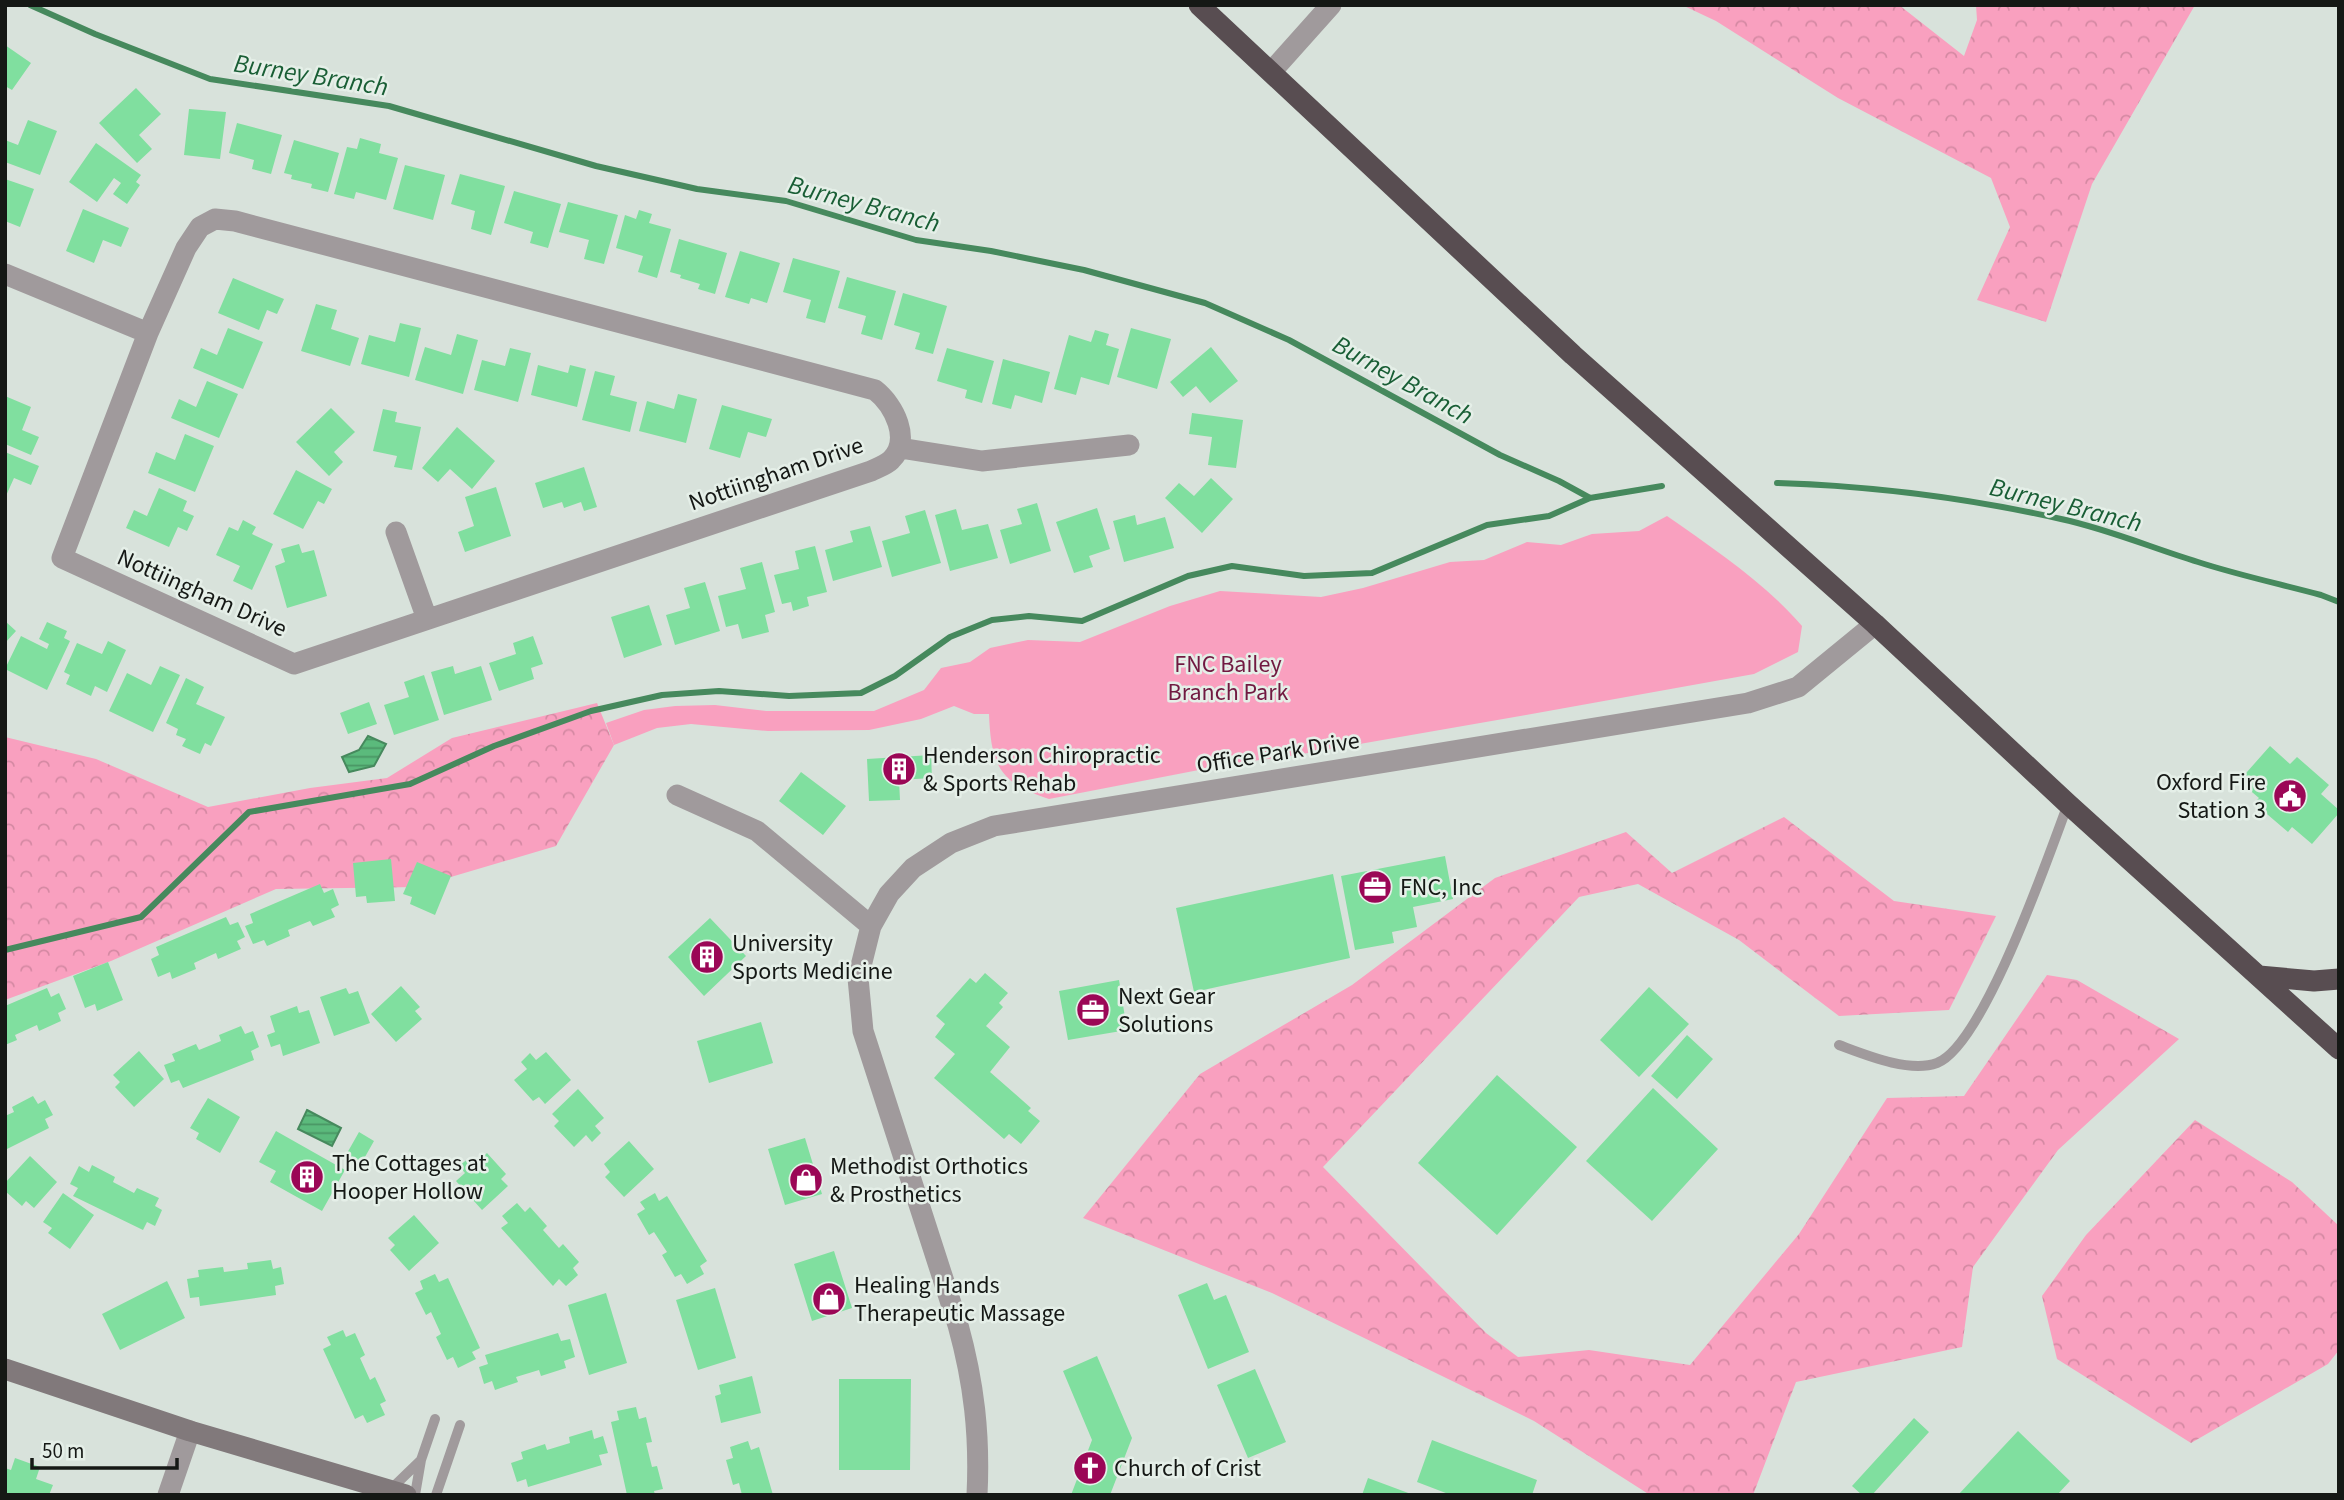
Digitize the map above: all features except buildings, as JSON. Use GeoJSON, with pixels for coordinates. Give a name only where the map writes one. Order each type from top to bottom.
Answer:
{"type":"FeatureCollection","features":[{"type":"Feature","properties":{"kind":"highway"},"geometry":{"type":"LineString","coordinates":[[1199,5],[1573,355],[1875,624],[2068,804],[2338,1045]]}},
{"type":"Feature","properties":{"kind":"highway"},"geometry":{"type":"LineString","coordinates":[[2259,976],[2314,981],[2339,979]]}},
{"type":"Feature","properties":{"kind":"street"},"geometry":{"type":"LineString","coordinates":[[1272,71],[1331,5]]}},
{"type":"Feature","properties":{"kind":"street","name":"Nottiingham Drive"},"geometry":{"type":"LineString","coordinates":[[215,219],[235,220],[875,390],[886,399],[899,424],[900,448],[890,461],[871,471],[294,664],[62,558],[148,333],[186,248],[200,227],[215,219]]}},
{"type":"Feature","properties":{"kind":"street"},"geometry":{"type":"LineString","coordinates":[[5,274],[148,333]]}},
{"type":"Feature","properties":{"kind":"street"},"geometry":{"type":"LineString","coordinates":[[900,448],[982,461],[1129,445]]}},
{"type":"Feature","properties":{"kind":"street"},"geometry":{"type":"LineString","coordinates":[[396,532],[426,619]]}},
{"type":"Feature","properties":{"kind":"street","name":"Office Park Drive"},"geometry":{"type":"LineString","coordinates":[[977,1495],[979,1463],[971,1371],[863,1031],[858,978],[871,926],[889,894],[913,868],[951,843],[994,826],[1748,703],[1798,687],[1875,624]]}},
{"type":"Feature","properties":{"kind":"street"},"geometry":{"type":"LineString","coordinates":[[677,794],[757,831],[871,926]]}},
{"type":"Feature","properties":{"kind":"street"},"geometry":{"type":"LineString","coordinates":[[5,1369],[190,1431],[399,1492]]}},
{"type":"Feature","properties":{"kind":"street"},"geometry":{"type":"LineString","coordinates":[[168,1495],[190,1431]]}},
{"type":"Feature","properties":{"kind":"lane"},"geometry":{"type":"LineString","coordinates":[[1839,1045],[1879,1060],[1911,1065],[1938,1063],[1959,1045],[1998,982],[2068,804]]}},
{"type":"Feature","properties":{"kind":"lane"},"geometry":{"type":"LineString","coordinates":[[415,1495],[421,1460],[435,1419]]}},
{"type":"Feature","properties":{"kind":"lane"},"geometry":{"type":"LineString","coordinates":[[436,1495],[460,1425]]}},
{"type":"Feature","properties":{"kind":"lane"},"geometry":{"type":"LineString","coordinates":[[399,1492],[421,1460]]}},
{"type":"Feature","properties":{"kind":"green space"},"geometry":{"type":"Polygon","coordinates":[[[1682,5],[1899,5],[1964,56],[1977,20],[1976,5],[2195,5],[2092,184],[2046,322],[1977,300],[2010,227],[1991,178],[1838,98],[1716,21],[1682,5]]]}},
{"type":"Feature","properties":{"kind":"green space","name":"FNC Bailey Branch Park"},"geometry":{"type":"Polygon","coordinates":[[[1667,516],[1738,567],[1787,610],[1802,626],[1798,652],[1754,674],[1285,757],[1235,763],[1049,799],[1019,786],[1001,770],[992,747],[989,714],[974,714],[954,706],[921,719],[869,730],[768,731],[691,724],[657,728],[614,745],[606,723],[644,710],[675,706],[715,705],[766,711],[874,711],[924,690],[941,668],[970,662],[990,648],[1028,640],[1080,642],[1170,606],[1220,591],[1321,597],[1363,588],[1450,562],[1484,560],[1527,542],[1561,545],[1592,534],[1639,531],[1667,516]]]}},
{"type":"Feature","properties":{"kind":"green space"},"geometry":{"type":"Polygon","coordinates":[[[597,703],[614,745],[556,846],[417,887],[276,889],[111,961],[5,1000],[5,737],[96,759],[208,807],[310,788],[387,778],[452,738],[597,703]]]}},
{"type":"Feature","properties":{"kind":"green space"},"geometry":{"type":"Polygon","coordinates":[[[1784,817],[1894,901],[1996,916],[1949,1010],[1839,1016],[1739,940],[1638,884],[1579,897],[1323,1167],[1486,1333],[1518,1357],[1589,1350],[1690,1365],[1799,1234],[1887,1098],[1964,1096],[2047,975],[2077,980],[2179,1039],[2058,1150],[1973,1267],[1962,1347],[1796,1382],[1753,1495],[1650,1495],[1534,1421],[1272,1293],[1083,1218],[1200,1074],[1352,985],[1495,878],[1626,832],[1672,873],[1784,817]]]}},
{"type":"Feature","properties":{"kind":"green space"},"geometry":{"type":"Polygon","coordinates":[[[2195,1120],[2292,1182],[2339,1226],[2339,1350],[2328,1364],[2191,1443],[2057,1359],[2042,1296],[2086,1235],[2195,1120]]]}},
{"type":"Feature","properties":{"kind":"shaded area"},"geometry":{"type":"Polygon","coordinates":[[[368,736],[386,744],[374,766],[349,772],[342,757],[359,750],[368,736]]]}},
{"type":"Feature","properties":{"kind":"shaded area"},"geometry":{"type":"Polygon","coordinates":[[[307,1110],[341,1128],[332,1146],[298,1129],[307,1110]]]}},
{"type":"Feature","properties":{"kind":"waterway","name":"Burney Branch"},"geometry":{"type":"LineString","coordinates":[[30,5],[95,34],[210,79],[389,106],[596,166],[697,189],[786,201],[916,240],[991,251],[1084,270],[1205,303],[1289,340],[1500,455],[1590,498]]}},
{"type":"Feature","properties":{"kind":"waterway","name":"Burney Branch"},"geometry":{"type":"LineString","coordinates":[[1777,483],[1920,494],[2061,519],[2213,567],[2339,602]]}},
{"type":"Feature","properties":{"kind":"waterway"},"geometry":{"type":"LineString","coordinates":[[5,950],[141,917],[249,812],[410,784],[494,746],[591,711],[662,695],[719,691],[789,696],[861,693],[895,676],[950,637],[992,620],[1029,616],[1082,621],[1188,576],[1232,566],[1304,576],[1372,573],[1487,525],[1549,516],[1590,498],[1662,486]]}},
{"type":"Feature","properties":{"kind":"place","name":"Henderson Chiropractic & Sports Rehab"},"geometry":{"type":"Point","coordinates":[899,769]}},
{"type":"Feature","properties":{"kind":"place","name":"Oxford Fire Station 3"},"geometry":{"type":"Point","coordinates":[2290,796]}},
{"type":"Feature","properties":{"kind":"place","name":"FNC, Inc"},"geometry":{"type":"Point","coordinates":[1375,887]}},
{"type":"Feature","properties":{"kind":"place","name":"University Sports Medicine"},"geometry":{"type":"Point","coordinates":[707,957]}},
{"type":"Feature","properties":{"kind":"place","name":"Next Gear Solutions"},"geometry":{"type":"Point","coordinates":[1093,1010]}},
{"type":"Feature","properties":{"kind":"place","name":"The Cottages at Hooper Hollow"},"geometry":{"type":"Point","coordinates":[307,1177]}},
{"type":"Feature","properties":{"kind":"place","name":"Methodist Orthotics & Prosthetics"},"geometry":{"type":"Point","coordinates":[806,1180]}},
{"type":"Feature","properties":{"kind":"place","name":"Healing Hands Therapeutic Massage"},"geometry":{"type":"Point","coordinates":[829,1299]}},
{"type":"Feature","properties":{"kind":"place","name":"Church of Crist"},"geometry":{"type":"Point","coordinates":[1090,1468]}}]}
